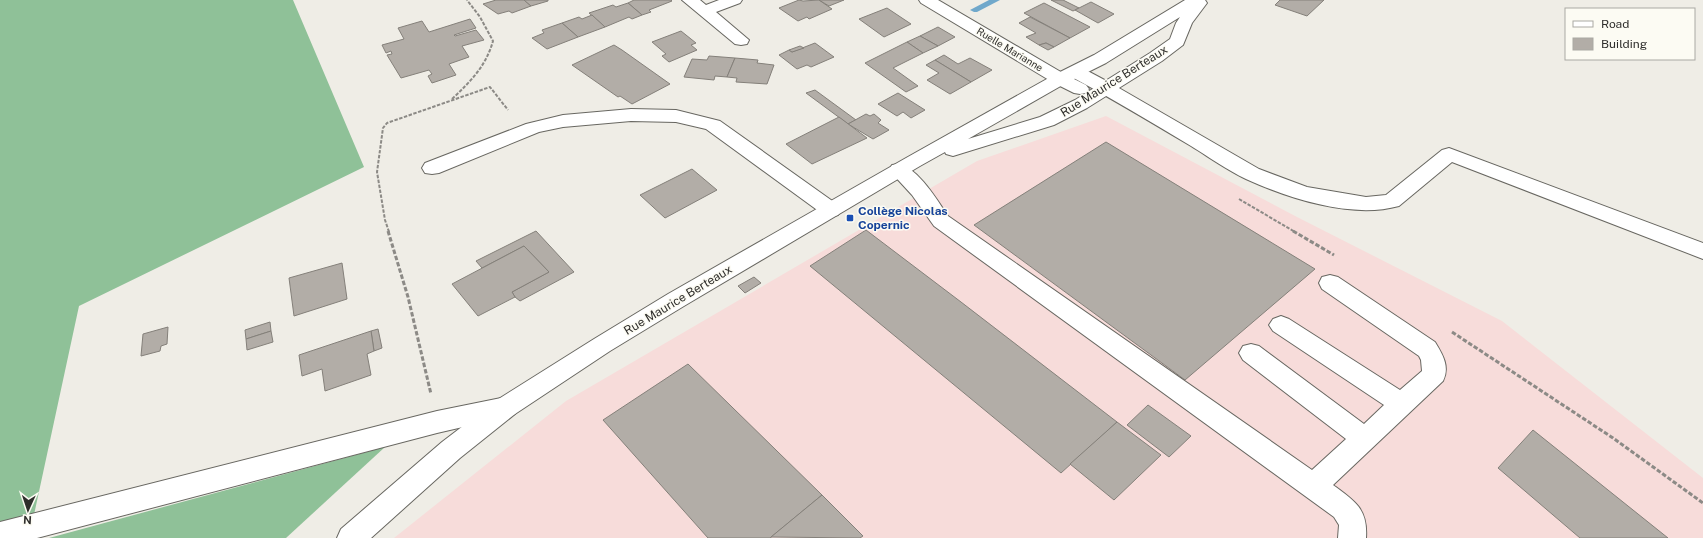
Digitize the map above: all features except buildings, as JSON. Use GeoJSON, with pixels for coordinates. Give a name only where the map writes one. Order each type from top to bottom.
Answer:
{"type":"FeatureCollection","features":[{"type":"Feature","properties":{"kind":"main road"},"geometry":{"type":"LineString","coordinates":[[690,0],[741,40]]}},
{"type":"Feature","properties":{"kind":"main road"},"geometry":{"type":"LineString","coordinates":[[704,11],[734,0]]}},
{"type":"Feature","properties":{"kind":"main road","name":"Ruelle Marianne"},"geometry":{"type":"LineString","coordinates":[[927,0],[1252,174],[1303,193],[1330,199],[1366,204],[1392,201],[1449,154],[1703,251]]}},
{"type":"Feature","properties":{"kind":"main road","name":"Rue Maurice Berteaux"},"geometry":{"type":"LineString","coordinates":[[351,538],[451,450],[506,408],[602,345],[906,166],[1068,75],[1141,36],[1196,0]]}},
{"type":"Feature","properties":{"kind":"main road","name":"Rue Maurice Berteaux"},"geometry":{"type":"LineString","coordinates":[[906,166],[1046,121],[1081,104],[1156,57],[1177,41],[1184,23],[1201,0]]}},
{"type":"Feature","properties":{"kind":"main road"},"geometry":{"type":"LineString","coordinates":[[432,168],[533,128],[563,121],[631,116],[676,116],[713,125],[831,210]]}},
{"type":"Feature","properties":{"kind":"main road"},"geometry":{"type":"LineString","coordinates":[[906,166],[918,190],[941,221],[1344,508],[1353,523],[1352,538]]}},
{"type":"Feature","properties":{"kind":"main road"},"geometry":{"type":"LineString","coordinates":[[1314,486],[1434,374],[1433,359],[1427,349],[1330,283]]}},
{"type":"Feature","properties":{"kind":"main road"},"geometry":{"type":"LineString","coordinates":[[1280,325],[1402,404]]}},
{"type":"Feature","properties":{"kind":"main road"},"geometry":{"type":"LineString","coordinates":[[1251,353],[1365,439]]}},
{"type":"Feature","properties":{"kind":"main road"},"geometry":{"type":"LineString","coordinates":[[0,535],[437,422],[506,408]]}},
{"type":"Feature","properties":{"kind":"path"},"geometry":{"type":"LineString","coordinates":[[450,101],[480,71],[489,56],[493,40],[480,17],[467,0]]}},
{"type":"Feature","properties":{"kind":"path"},"geometry":{"type":"LineString","coordinates":[[437,422],[408,297],[385,220],[377,172],[382,132],[388,123],[490,87],[508,111]]}},
{"type":"Feature","properties":{"kind":"shaded area"},"geometry":{"type":"Polygon","coordinates":[[[1106,116],[1297,217],[1502,321],[1703,478],[1703,538],[394,538],[566,401],[977,161],[1106,116]]]}},
{"type":"Feature","properties":{"kind":"green space"},"geometry":{"type":"Polygon","coordinates":[[[0,0],[293,0],[364,167],[79,306],[29,538],[0,538],[0,0]]]}},
{"type":"Feature","properties":{"kind":"green space"},"geometry":{"type":"Polygon","coordinates":[[[385,447],[286,538],[49,538],[385,447]]]}},
{"type":"Feature","properties":{"kind":"waterway"},"geometry":{"type":"LineString","coordinates":[[974,10],[996,0]]}},
{"type":"Feature","properties":{"kind":"place","name":"Collège Nicolas Copernic"},"geometry":{"type":"Point","coordinates":[850,218]}}]}
